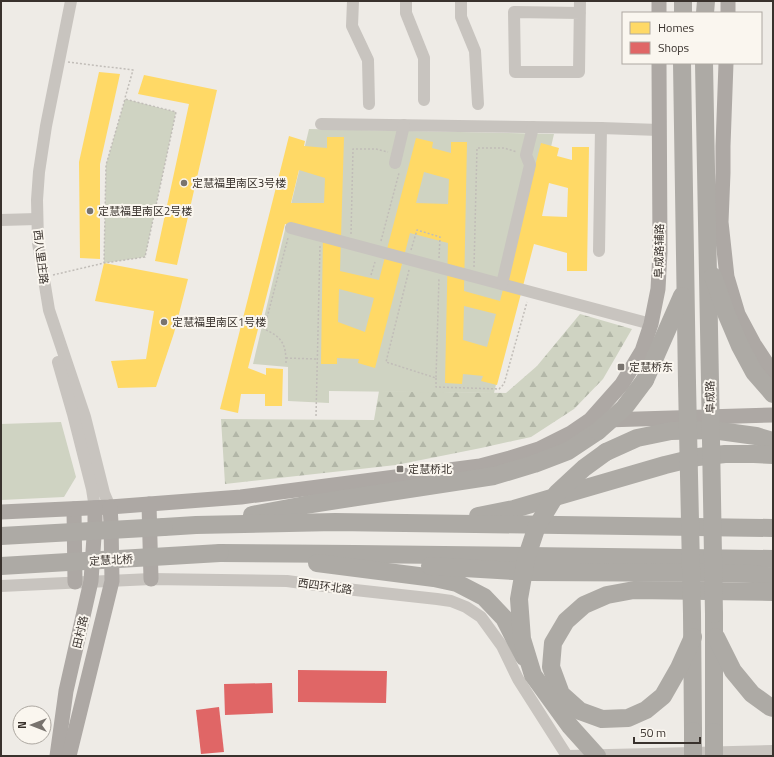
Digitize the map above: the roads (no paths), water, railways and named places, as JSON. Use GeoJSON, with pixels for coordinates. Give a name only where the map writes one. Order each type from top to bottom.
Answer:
{"type":"FeatureCollection","features":[{"type":"Feature","properties":{"kind":"highway"},"geometry":{"type":"LineString","coordinates":[[683,1],[683,12]]}},
{"type":"Feature","properties":{"kind":"highway"},"geometry":{"type":"LineString","coordinates":[[705,12],[706,1]]}},
{"type":"Feature","properties":{"kind":"highway","name":"阜成路"},"geometry":{"type":"LineString","coordinates":[[682,64],[684,289],[693,637],[693,756]]}},
{"type":"Feature","properties":{"kind":"highway","name":"阜成路"},"geometry":{"type":"LineString","coordinates":[[704,64],[714,614],[714,756]]}},
{"type":"Feature","properties":{"kind":"highway"},"geometry":{"type":"LineString","coordinates":[[708,262],[740,346],[768,372],[773,394]]}},
{"type":"Feature","properties":{"kind":"highway"},"geometry":{"type":"LineString","coordinates":[[196,525],[494,476],[534,464],[568,451],[594,426],[624,408],[645,380],[684,289]]}},
{"type":"Feature","properties":{"kind":"highway"},"geometry":{"type":"LineString","coordinates":[[533,675],[522,639],[519,599],[526,559],[537,526],[557,493],[584,468],[606,452],[637,438],[671,431],[712,430],[756,436],[773,441]]}},
{"type":"Feature","properties":{"kind":"highway"},"geometry":{"type":"LineString","coordinates":[[436,523],[514,509],[665,465],[698,457],[725,454],[773,455]]}},
{"type":"Feature","properties":{"kind":"highway"},"geometry":{"type":"LineString","coordinates":[[1,536],[196,525],[335,522],[773,528]]}},
{"type":"Feature","properties":{"kind":"highway","name":"定慧北桥"},"geometry":{"type":"LineString","coordinates":[[1,566],[220,553],[244,554]]}},
{"type":"Feature","properties":{"kind":"highway"},"geometry":{"type":"LineString","coordinates":[[244,554],[434,578],[457,583],[484,597],[504,618],[533,675],[570,726],[597,756]]}},
{"type":"Feature","properties":{"kind":"highway"},"geometry":{"type":"LineString","coordinates":[[244,554],[773,559]]}},
{"type":"Feature","properties":{"kind":"highway"},"geometry":{"type":"LineString","coordinates":[[355,554],[420,566],[531,572],[725,573],[752,574],[773,577]]}},
{"type":"Feature","properties":{"kind":"highway"},"geometry":{"type":"LineString","coordinates":[[693,637],[680,668],[663,696],[646,710],[628,718],[602,719],[580,711],[561,694],[551,667],[553,643],[566,621],[584,605],[607,595],[634,590],[773,592]]}},
{"type":"Feature","properties":{"kind":"highway"},"geometry":{"type":"LineString","coordinates":[[714,634],[733,671],[752,694],[773,708]]}},
{"type":"Feature","properties":{"kind":"main road"},"geometry":{"type":"LineString","coordinates":[[659,1],[659,12]]}},
{"type":"Feature","properties":{"kind":"main road"},"geometry":{"type":"LineString","coordinates":[[728,1],[728,12]]}},
{"type":"Feature","properties":{"kind":"main road","name":"阜成路辅路"},"geometry":{"type":"LineString","coordinates":[[594,426],[642,351],[651,324],[658,290],[659,64]]}},
{"type":"Feature","properties":{"kind":"main road"},"geometry":{"type":"LineString","coordinates":[[726,64],[721,222],[727,277],[738,314],[768,372]]}},
{"type":"Feature","properties":{"kind":"main road"},"geometry":{"type":"LineString","coordinates":[[1,512],[95,508],[241,497],[480,466],[539,449],[571,433],[594,426],[773,415]]}},
{"type":"Feature","properties":{"kind":"main road"},"geometry":{"type":"LineString","coordinates":[[148,504],[151,579]]}},
{"type":"Feature","properties":{"kind":"main road","name":"田村路"},"geometry":{"type":"LineString","coordinates":[[69,756],[112,581],[112,523],[110,507]]}},
{"type":"Feature","properties":{"kind":"main road","name":"田村路"},"geometry":{"type":"LineString","coordinates":[[57,756],[66,691],[91,582],[95,508]]}},
{"type":"Feature","properties":{"kind":"main road"},"geometry":{"type":"LineString","coordinates":[[74,509],[75,582]]}},
{"type":"Feature","properties":{"kind":"street","name":"西八里庄路"},"geometry":{"type":"LineString","coordinates":[[65,1],[36,145],[33,170],[34,219],[32,249],[49,331],[73,414],[92,488],[95,508]]}},
{"type":"Feature","properties":{"kind":"street","name":"西八里庄路"},"geometry":{"type":"LineString","coordinates":[[71,1],[46,126],[34,219],[49,310],[84,417],[104,493],[110,507]]}},
{"type":"Feature","properties":{"kind":"street"},"geometry":{"type":"LineString","coordinates":[[352,1],[352,26],[368,60],[369,104]]}},
{"type":"Feature","properties":{"kind":"street"},"geometry":{"type":"LineString","coordinates":[[406,1],[406,13],[424,58],[424,100]]}},
{"type":"Feature","properties":{"kind":"street"},"geometry":{"type":"LineString","coordinates":[[461,1],[461,17],[475,51],[478,104]]}},
{"type":"Feature","properties":{"kind":"street"},"geometry":{"type":"LineString","coordinates":[[580,1],[580,13],[579,72],[515,72],[514,12],[580,13]]}},
{"type":"Feature","properties":{"kind":"street"},"geometry":{"type":"LineString","coordinates":[[321,124],[659,130]]}},
{"type":"Feature","properties":{"kind":"street"},"geometry":{"type":"LineString","coordinates":[[397,163],[404,126]]}},
{"type":"Feature","properties":{"kind":"street"},"geometry":{"type":"LineString","coordinates":[[502,284],[530,165],[526,155],[533,127]]}},
{"type":"Feature","properties":{"kind":"street"},"geometry":{"type":"LineString","coordinates":[[599,251],[601,128]]}},
{"type":"Feature","properties":{"kind":"street"},"geometry":{"type":"LineString","coordinates":[[1,220],[34,219]]}},
{"type":"Feature","properties":{"kind":"street"},"geometry":{"type":"LineString","coordinates":[[290,228],[651,324]]}},
{"type":"Feature","properties":{"kind":"street","name":"西四环北路"},"geometry":{"type":"LineString","coordinates":[[1,586],[151,579],[286,581],[451,601],[466,607],[481,617],[502,646],[518,680],[565,755]]}},
{"type":"Feature","properties":{"kind":"street"},"geometry":{"type":"LineString","coordinates":[[565,755],[773,751]]}},
{"type":"Feature","properties":{"kind":"place","name":"定慧福里南区3号楼"},"geometry":{"type":"Point","coordinates":[184,183]}},
{"type":"Feature","properties":{"kind":"place","name":"定慧福里南区2号楼"},"geometry":{"type":"Point","coordinates":[90,211]}},
{"type":"Feature","properties":{"kind":"place","name":"定慧福里南区1号楼"},"geometry":{"type":"Point","coordinates":[164,322]}},
{"type":"Feature","properties":{"kind":"place","name":"定慧桥东"},"geometry":{"type":"Point","coordinates":[621,367]}},
{"type":"Feature","properties":{"kind":"place","name":"定慧桥北"},"geometry":{"type":"Point","coordinates":[400,469]}}]}
